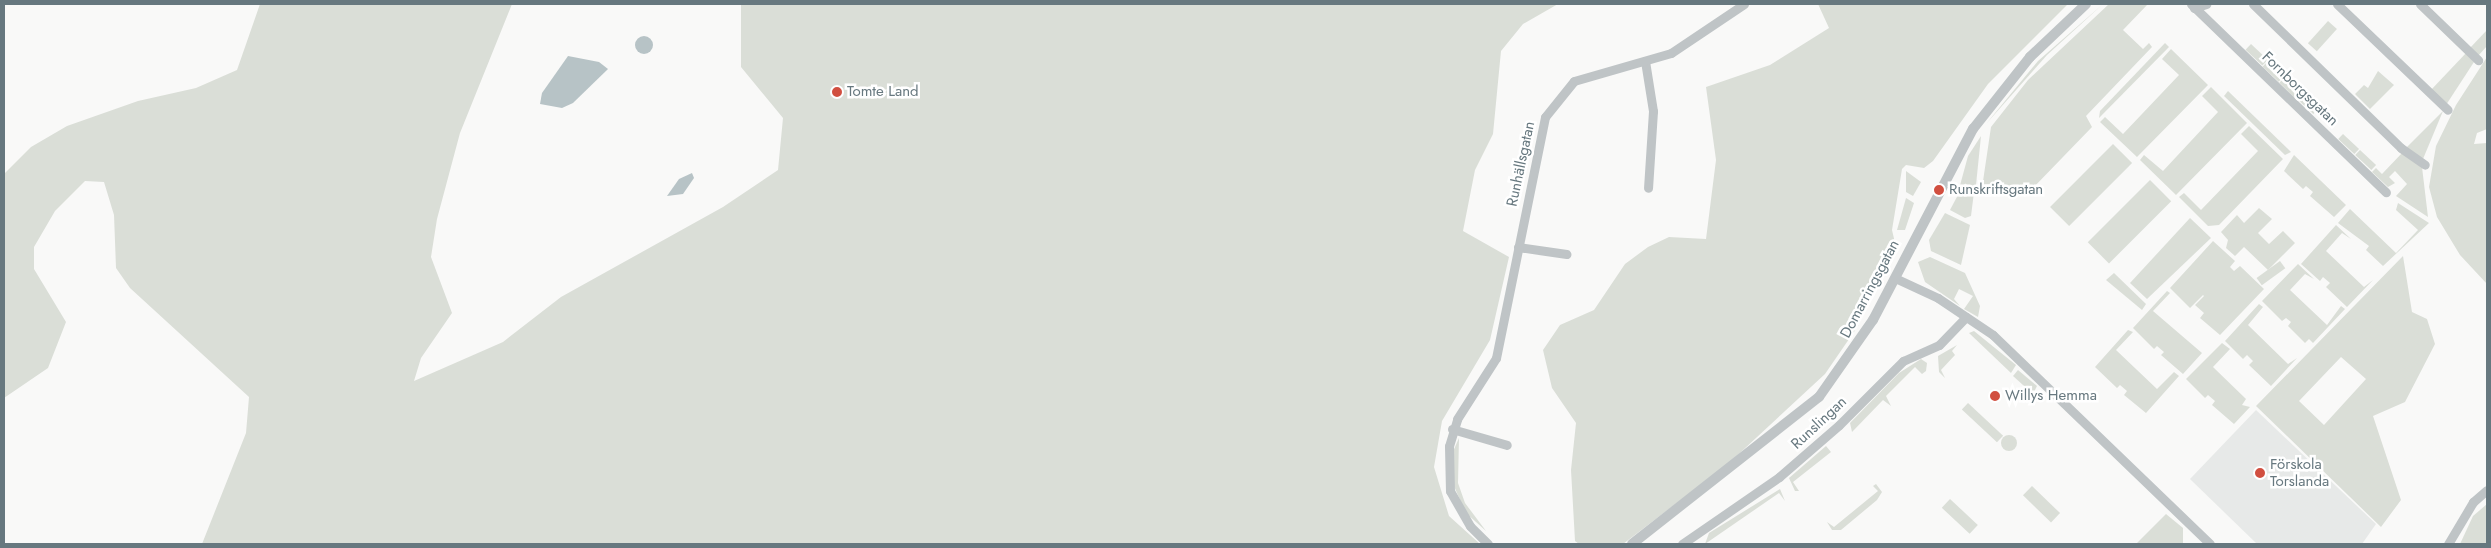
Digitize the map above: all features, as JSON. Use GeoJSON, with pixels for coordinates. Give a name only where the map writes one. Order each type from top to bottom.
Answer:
{"type":"FeatureCollection","features":[{"type":"Feature","properties":{"kind":"street","name":"Runhällsgatan"},"geometry":{"type":"LineString","coordinates":[[1488,544],[1470,526],[1450,491],[1446,464],[1452,429],[1496,358],[1545,117],[1554,101],[1585,75],[1645,61],[1682,47],[1744,4]]}},
{"type":"Feature","properties":{"kind":"street","name":"Domarringsgatan"},"geometry":{"type":"LineString","coordinates":[[1632,544],[1819,397],[1842,370],[1895,278],[1973,129],[2030,57],[2086,4]]}},
{"type":"Feature","properties":{"kind":"street","name":"Fornborgsgatan"},"geometry":{"type":"LineString","coordinates":[[2193,6],[2206,4]]}},
{"type":"Feature","properties":{"kind":"street","name":"Fornborgsgatan"},"geometry":{"type":"LineString","coordinates":[[2253,4],[2401,148],[2424,165]]}},
{"type":"Feature","properties":{"kind":"street"},"geometry":{"type":"LineString","coordinates":[[2337,4],[2448,110]]}},
{"type":"Feature","properties":{"kind":"street"},"geometry":{"type":"LineString","coordinates":[[2420,4],[2478,60]]}},
{"type":"Feature","properties":{"kind":"street","name":"Fornborgsgatan"},"geometry":{"type":"LineString","coordinates":[[2193,6],[2386,192]]}},
{"type":"Feature","properties":{"kind":"street"},"geometry":{"type":"LineString","coordinates":[[1645,61],[1653,111],[1648,188]]}},
{"type":"Feature","properties":{"kind":"street"},"geometry":{"type":"LineString","coordinates":[[1518,247],[1566,254]]}},
{"type":"Feature","properties":{"kind":"street"},"geometry":{"type":"LineString","coordinates":[[1895,278],[1966,317],[2060,396],[2210,544]]}},
{"type":"Feature","properties":{"kind":"street","name":"Runslingan"},"geometry":{"type":"LineString","coordinates":[[1682,544],[1779,477],[1839,425],[1903,361],[1946,340],[1966,317]]}},
{"type":"Feature","properties":{"kind":"street"},"geometry":{"type":"LineString","coordinates":[[1452,429],[1508,446]]}},
{"type":"Feature","properties":{"kind":"street"},"geometry":{"type":"LineString","coordinates":[[2448,544],[2473,502],[2487,490]]}},
{"type":"Feature","properties":{"kind":"shaded area"},"geometry":{"type":"Polygon","coordinates":[[[260,4],[512,4],[460,133],[437,219],[431,257],[452,313],[421,358],[414,381],[503,342],[561,297],[723,207],[778,170],[783,118],[741,67],[741,4],[1558,4],[1523,24],[1501,51],[1493,134],[1475,170],[1463,231],[1509,257],[1490,340],[1442,421],[1434,467],[1449,516],[1480,544],[202,544],[246,433],[249,397],[130,288],[116,268],[114,215],[104,182],[85,181],[55,211],[34,247],[34,269],[66,322],[48,368],[4,398],[4,174],[31,147],[67,126],[138,101],[196,88],[237,70],[260,4]]]}},
{"type":"Feature","properties":{"kind":"shaded area"},"geometry":{"type":"Polygon","coordinates":[[[1818,4],[2068,4],[1988,84],[1933,161],[1924,168],[1906,165],[1902,169],[1892,230],[1896,247],[1858,326],[1825,374],[1729,463],[1623,544],[1579,544],[1575,541],[1571,470],[1576,423],[1552,388],[1543,350],[1560,325],[1594,310],[1625,264],[1648,247],[1669,237],[1706,239],[1716,160],[1706,87],[1770,65],[1829,28],[1818,4]]]}},
{"type":"Feature","properties":{"kind":"shaded area"},"geometry":{"type":"Polygon","coordinates":[[[2103,4],[2047,55],[1986,124],[2038,61],[2103,4]]]}},
{"type":"Feature","properties":{"kind":"shaded area"},"geometry":{"type":"Polygon","coordinates":[[[2109,4],[2148,4],[2123,30],[2143,49],[2149,43],[2152,47],[2086,116],[2092,127],[2032,189],[1982,188],[1991,127],[2028,80],[2109,4]]]}},
{"type":"Feature","properties":{"kind":"shaded area"},"geometry":{"type":"Polygon","coordinates":[[[2328,21],[2337,29],[2317,51],[2308,43],[2328,21]]]}},
{"type":"Feature","properties":{"kind":"shaded area"},"geometry":{"type":"Polygon","coordinates":[[[2487,30],[2487,46],[2478,56],[2469,49],[2487,30]]]}},
{"type":"Feature","properties":{"kind":"shaded area"},"geometry":{"type":"Polygon","coordinates":[[[644,36],[650,39],[653,45],[650,51],[644,54],[638,51],[635,45],[638,39],[644,36]]]}},
{"type":"Feature","properties":{"kind":"shaded area"},"geometry":{"type":"Polygon","coordinates":[[[2165,43],[2169,47],[2099,118],[2100,111],[2165,43]]]}},
{"type":"Feature","properties":{"kind":"shaded area"},"geometry":{"type":"Polygon","coordinates":[[[2251,44],[2268,60],[2262,66],[2246,50],[2251,44]]]}},
{"type":"Feature","properties":{"kind":"shaded area"},"geometry":{"type":"Polygon","coordinates":[[[2171,49],[2208,85],[2137,157],[2100,122],[2105,117],[2123,134],[2179,75],[2162,59],[2171,49]]]}},
{"type":"Feature","properties":{"kind":"shaded area"},"geometry":{"type":"Polygon","coordinates":[[[2467,52],[2474,62],[2446,105],[2430,91],[2467,52]]]}},
{"type":"Feature","properties":{"kind":"shaded area"},"geometry":{"type":"Polygon","coordinates":[[[568,56],[599,62],[608,69],[573,103],[562,108],[540,104],[542,93],[568,56]]]}},
{"type":"Feature","properties":{"kind":"shaded area"},"geometry":{"type":"Polygon","coordinates":[[[2487,57],[2487,129],[2477,133],[2474,144],[2487,143],[2487,284],[2460,255],[2437,217],[2429,187],[2436,146],[2456,105],[2487,57]]]}},
{"type":"Feature","properties":{"kind":"shaded area"},"geometry":{"type":"Polygon","coordinates":[[[2268,61],[2284,76],[2279,82],[2263,67],[2268,61]]]}},
{"type":"Feature","properties":{"kind":"shaded area"},"geometry":{"type":"Polygon","coordinates":[[[2378,71],[2394,85],[2370,109],[2355,94],[2364,85],[2368,88],[2378,71]]]}},
{"type":"Feature","properties":{"kind":"shaded area"},"geometry":{"type":"Polygon","coordinates":[[[2285,77],[2301,93],[2296,99],[2279,83],[2285,77]]]}},
{"type":"Feature","properties":{"kind":"shaded area"},"geometry":{"type":"Polygon","coordinates":[[[2211,87],[2247,123],[2176,195],[2140,160],[2144,155],[2163,171],[2218,112],[2202,96],[2211,87]]]}},
{"type":"Feature","properties":{"kind":"shaded area"},"geometry":{"type":"Polygon","coordinates":[[[2228,91],[2291,152],[2285,155],[2224,96],[2228,91]]]}},
{"type":"Feature","properties":{"kind":"shaded area"},"geometry":{"type":"Polygon","coordinates":[[[2302,94],[2318,109],[2313,114],[2297,99],[2302,94]]]}},
{"type":"Feature","properties":{"kind":"shaded area"},"geometry":{"type":"Polygon","coordinates":[[[2443,111],[2423,159],[2405,149],[2443,111]]]}},
{"type":"Feature","properties":{"kind":"shaded area"},"geometry":{"type":"Polygon","coordinates":[[[2249,126],[2283,159],[2219,225],[2208,226],[2179,197],[2184,193],[2201,210],[2258,151],[2241,134],[2249,126]]]}},
{"type":"Feature","properties":{"kind":"shaded area"},"geometry":{"type":"Polygon","coordinates":[[[2343,134],[2359,149],[2354,154],[2338,139],[2343,134]]]}},
{"type":"Feature","properties":{"kind":"shaded area"},"geometry":{"type":"Polygon","coordinates":[[[1981,136],[1976,185],[1959,189],[1968,156],[1981,136]]]}},
{"type":"Feature","properties":{"kind":"shaded area"},"geometry":{"type":"Polygon","coordinates":[[[2113,144],[2132,163],[2069,226],[2050,207],[2113,144]]]}},
{"type":"Feature","properties":{"kind":"shaded area"},"geometry":{"type":"Polygon","coordinates":[[[2360,150],[2376,165],[2371,170],[2355,155],[2360,150]]]}},
{"type":"Feature","properties":{"kind":"shaded area"},"geometry":{"type":"Polygon","coordinates":[[[2403,152],[2422,167],[2428,217],[2396,196],[2407,184],[2395,171],[2389,177],[2395,183],[2388,187],[2372,172],[2376,168],[2382,174],[2403,152]]]}},
{"type":"Feature","properties":{"kind":"shaded area"},"geometry":{"type":"Polygon","coordinates":[[[2294,155],[2346,205],[2334,217],[2310,196],[2313,192],[2306,186],[2303,189],[2284,171],[2294,155]]]}},
{"type":"Feature","properties":{"kind":"shaded area"},"geometry":{"type":"Polygon","coordinates":[[[1906,171],[1921,182],[1913,196],[1906,192],[1906,171]]]}},
{"type":"Feature","properties":{"kind":"shaded area"},"geometry":{"type":"Polygon","coordinates":[[[692,173],[694,178],[683,194],[667,196],[679,179],[692,173]]]}},
{"type":"Feature","properties":{"kind":"shaded area"},"geometry":{"type":"Polygon","coordinates":[[[2150,180],[2171,201],[2109,263],[2088,242],[2150,180]]]}},
{"type":"Feature","properties":{"kind":"shaded area"},"geometry":{"type":"Polygon","coordinates":[[[1974,192],[1971,216],[1965,218],[1950,210],[1959,193],[1974,192]]]}},
{"type":"Feature","properties":{"kind":"shaded area"},"geometry":{"type":"Polygon","coordinates":[[[1906,198],[1914,203],[1905,230],[1897,230],[1906,198]]]}},
{"type":"Feature","properties":{"kind":"shaded area"},"geometry":{"type":"Polygon","coordinates":[[[2398,203],[2429,223],[2383,266],[2366,250],[2369,246],[2338,223],[2350,209],[2396,253],[2418,230],[2396,210],[2398,203]]]}},
{"type":"Feature","properties":{"kind":"shaded area"},"geometry":{"type":"Polygon","coordinates":[[[2259,208],[2272,219],[2258,233],[2269,244],[2283,231],[2295,243],[2268,270],[2244,247],[2235,256],[2226,248],[2228,240],[2221,232],[2237,215],[2244,223],[2259,208]]]}},
{"type":"Feature","properties":{"kind":"shaded area"},"geometry":{"type":"Polygon","coordinates":[[[1945,213],[1970,225],[1961,265],[1931,251],[1929,240],[1945,213]]]}},
{"type":"Feature","properties":{"kind":"shaded area"},"geometry":{"type":"Polygon","coordinates":[[[2190,218],[2211,238],[2147,299],[2130,283],[2190,218]]]}},
{"type":"Feature","properties":{"kind":"shaded area"},"geometry":{"type":"Polygon","coordinates":[[[2336,225],[2351,239],[2342,233],[2326,251],[2364,287],[2373,280],[2347,307],[2326,287],[2330,283],[2323,277],[2320,281],[2301,264],[2336,225]]]}},
{"type":"Feature","properties":{"kind":"shaded area"},"geometry":{"type":"Polygon","coordinates":[[[2213,241],[2235,261],[2230,267],[2234,271],[2240,266],[2264,289],[2220,335],[2200,318],[2204,313],[2195,305],[2203,295],[2190,308],[2170,288],[2213,241]]]}},
{"type":"Feature","properties":{"kind":"shaded area"},"geometry":{"type":"Polygon","coordinates":[[[2403,256],[2412,312],[2427,319],[2435,344],[2405,402],[2373,416],[2401,500],[2381,527],[2256,406],[2403,256]],[[2341,357],[2299,401],[2324,425],[2366,379],[2341,357]]]}},
{"type":"Feature","properties":{"kind":"shaded area"},"geometry":{"type":"Polygon","coordinates":[[[1930,257],[1965,273],[1980,306],[1978,317],[1964,309],[1973,296],[1959,289],[1954,299],[1960,306],[1925,282],[1918,262],[1930,257]]]}},
{"type":"Feature","properties":{"kind":"shaded area"},"geometry":{"type":"Polygon","coordinates":[[[2280,261],[2285,268],[2262,285],[2257,278],[2280,261]]]}},
{"type":"Feature","properties":{"kind":"shaded area"},"geometry":{"type":"Polygon","coordinates":[[[2298,264],[2314,279],[2305,274],[2290,290],[2327,325],[2341,306],[2345,309],[2313,343],[2309,339],[2305,343],[2288,326],[2291,322],[2286,318],[2282,321],[2262,301],[2298,264]]]}},
{"type":"Feature","properties":{"kind":"shaded area"},"geometry":{"type":"Polygon","coordinates":[[[2114,273],[2146,304],[2142,310],[2106,280],[2114,273]]]}},
{"type":"Feature","properties":{"kind":"shaded area"},"geometry":{"type":"Polygon","coordinates":[[[2167,291],[2170,293],[2153,311],[2202,353],[2183,374],[2161,355],[2164,352],[2157,346],[2154,349],[2133,328],[2167,291]]]}},
{"type":"Feature","properties":{"kind":"shaded area"},"geometry":{"type":"Polygon","coordinates":[[[2259,304],[2263,307],[2248,325],[2288,364],[2297,358],[2271,386],[2249,365],[2253,361],[2247,355],[2243,359],[2225,341],[2259,304]]]}},
{"type":"Feature","properties":{"kind":"shaded area"},"geometry":{"type":"Polygon","coordinates":[[[2128,330],[2133,332],[2116,350],[2157,389],[2174,372],[2179,376],[2146,413],[2124,395],[2127,391],[2120,385],[2117,388],[2095,367],[2128,330]]]}},
{"type":"Feature","properties":{"kind":"shaded area"},"geometry":{"type":"Polygon","coordinates":[[[1974,331],[2016,365],[2011,373],[1969,333],[1974,331]]]}},
{"type":"Feature","properties":{"kind":"shaded area"},"geometry":{"type":"Polygon","coordinates":[[[2222,343],[2230,349],[2213,367],[2246,399],[2242,405],[2250,407],[2234,424],[2212,405],[2215,401],[2208,395],[2205,398],[2186,379],[2222,343]]]}},
{"type":"Feature","properties":{"kind":"shaded area"},"geometry":{"type":"Polygon","coordinates":[[[1957,345],[1952,351],[1955,355],[1941,370],[1945,378],[1939,372],[1938,356],[1957,345]]]}},
{"type":"Feature","properties":{"kind":"shaded area"},"geometry":{"type":"Polygon","coordinates":[[[1921,359],[1927,363],[1926,371],[1922,374],[1915,367],[1886,396],[1891,406],[1883,400],[1852,432],[1850,423],[1899,373],[1921,359]]]}},
{"type":"Feature","properties":{"kind":"shaded area"},"geometry":{"type":"Polygon","coordinates":[[[2018,370],[2037,386],[2033,394],[2013,376],[2018,370]]]}},
{"type":"Feature","properties":{"kind":"shaded area"},"geometry":{"type":"Polygon","coordinates":[[[1968,403],[2003,436],[1997,442],[1962,410],[1968,403]]]}},
{"type":"Feature","properties":{"kind":"shaded area","name":"Förskola Torslanda"},"geometry":{"type":"Polygon","coordinates":[[[2256,410],[2376,524],[2362,544],[2257,544],[2190,479],[2256,410]]]}},
{"type":"Feature","properties":{"kind":"shaded area"},"geometry":{"type":"Polygon","coordinates":[[[2009,435],[2015,437],[2017,443],[2015,449],[2009,451],[2003,449],[2001,443],[2003,437],[2009,435]]]}},
{"type":"Feature","properties":{"kind":"shaded area"},"geometry":{"type":"Polygon","coordinates":[[[1459,438],[1458,483],[1465,503],[1486,531],[1466,513],[1453,484],[1451,456],[1459,438]]]}},
{"type":"Feature","properties":{"kind":"shaded area"},"geometry":{"type":"Polygon","coordinates":[[[1826,446],[1831,452],[1793,482],[1799,491],[1795,491],[1789,478],[1826,446]]]}},
{"type":"Feature","properties":{"kind":"shaded area"},"geometry":{"type":"Polygon","coordinates":[[[1876,484],[1882,492],[1877,500],[1841,530],[1832,530],[1827,522],[1834,527],[1878,491],[1873,486],[1876,484]]]}},
{"type":"Feature","properties":{"kind":"shaded area"},"geometry":{"type":"Polygon","coordinates":[[[2032,486],[2060,513],[2051,522],[2023,495],[2032,486]]]}},
{"type":"Feature","properties":{"kind":"shaded area"},"geometry":{"type":"Polygon","coordinates":[[[1780,489],[1785,501],[1779,493],[1705,544],[1709,533],[1780,489]]]}},
{"type":"Feature","properties":{"kind":"shaded area"},"geometry":{"type":"Polygon","coordinates":[[[1950,499],[1978,525],[1970,534],[1942,508],[1950,499]]]}},
{"type":"Feature","properties":{"kind":"shaded area"},"geometry":{"type":"Polygon","coordinates":[[[2487,504],[2487,544],[2460,544],[2473,516],[2487,504]]]}},
{"type":"Feature","properties":{"kind":"shaded area"},"geometry":{"type":"Polygon","coordinates":[[[2166,514],[2183,528],[2183,544],[2136,544],[2166,514]]]}},
{"type":"Feature","properties":{"kind":"place","name":"Tomte Land"},"geometry":{"type":"Point","coordinates":[837,92]}},
{"type":"Feature","properties":{"kind":"place","name":"Runskriftsgatan"},"geometry":{"type":"Point","coordinates":[1939,190]}},
{"type":"Feature","properties":{"kind":"place","name":"Willys Hemma"},"geometry":{"type":"Point","coordinates":[1995,396]}},
{"type":"Feature","properties":{"kind":"place","name":"Förskola Torslanda"},"geometry":{"type":"Point","coordinates":[2260,473]}}]}
